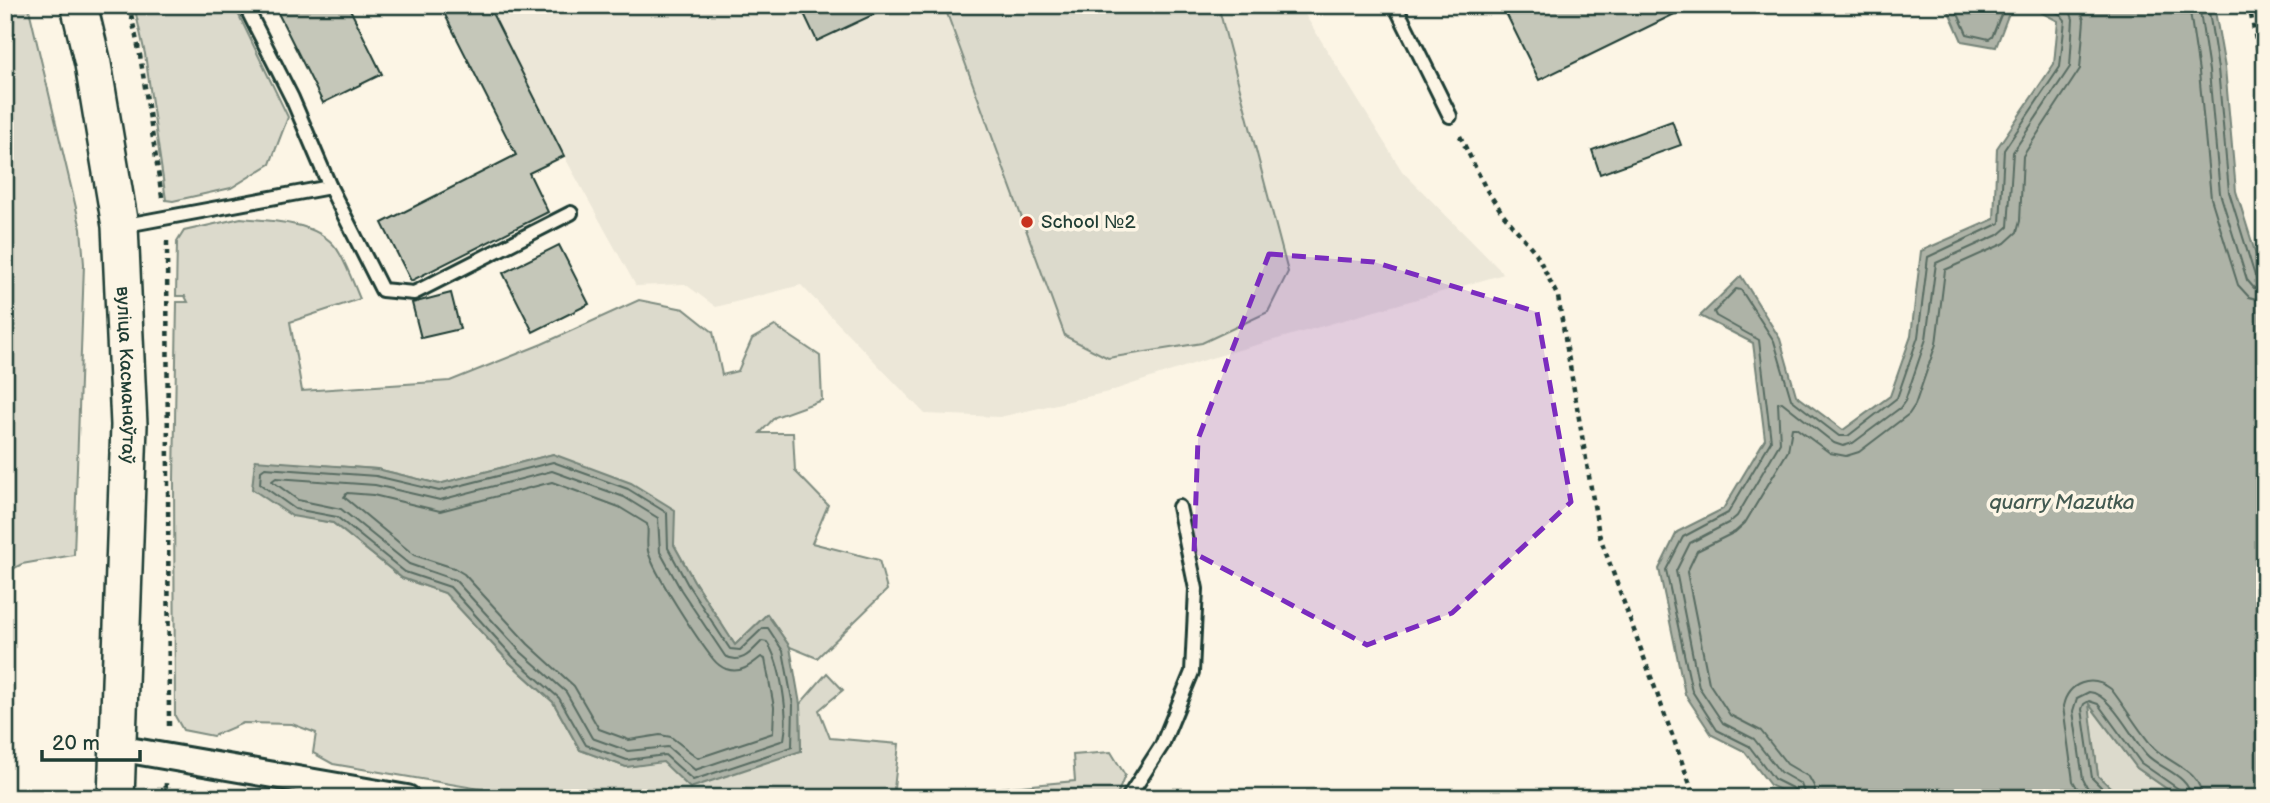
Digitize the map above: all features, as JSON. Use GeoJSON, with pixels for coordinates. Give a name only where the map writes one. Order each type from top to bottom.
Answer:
{"type":"FeatureCollection","features":[{"type":"Feature","properties":{"kind":"main road","name":"вуліца Касманаўтаў"},"geometry":{"type":"LineString","coordinates":[[79,5],[93,64],[120,226],[129,425],[116,798]]}},
{"type":"Feature","properties":{"kind":"street"},"geometry":{"type":"LineString","coordinates":[[117,748],[407,798]]}},
{"type":"Feature","properties":{"kind":"lane"},"geometry":{"type":"LineString","coordinates":[[245,5],[292,98],[330,187],[382,290],[414,293],[571,213]]}},
{"type":"Feature","properties":{"kind":"lane"},"geometry":{"type":"LineString","coordinates":[[1395,5],[1450,116]]}},
{"type":"Feature","properties":{"kind":"lane"},"geometry":{"type":"LineString","coordinates":[[120,226],[330,187]]}},
{"type":"Feature","properties":{"kind":"lane"},"geometry":{"type":"LineString","coordinates":[[1129,798],[1161,745],[1192,673],[1196,589],[1179,508]]}},
{"type":"Feature","properties":{"kind":"path"},"geometry":{"type":"LineString","coordinates":[[2249,5],[2261,65],[2265,72]]}},
{"type":"Feature","properties":{"kind":"path"},"geometry":{"type":"LineString","coordinates":[[1450,116],[1486,189],[1536,253],[1558,297],[1600,534],[1695,798]]}},
{"type":"Feature","properties":{"kind":"highlighted area"},"geometry":{"type":"Polygon","coordinates":[[[1269,254],[1374,262],[1537,312],[1571,502],[1452,613],[1367,645],[1194,553],[1198,439],[1269,254]]]}},
{"type":"Feature","properties":{"kind":"shaded area"},"geometry":{"type":"Polygon","coordinates":[[[5,5],[28,5],[81,229],[84,264],[74,555],[22,564],[5,573],[5,5]]]}},
{"type":"Feature","properties":{"kind":"shaded area"},"geometry":{"type":"Polygon","coordinates":[[[134,5],[234,5],[288,117],[270,164],[231,188],[173,201],[166,200],[145,54],[134,5]]]}},
{"type":"Feature","properties":{"kind":"shaded area","name":"School №2"},"geometry":{"type":"Polygon","coordinates":[[[488,5],[1299,5],[1402,171],[1504,274],[1211,358],[1108,392],[1000,417],[925,414],[801,285],[716,307],[685,284],[636,286],[564,156],[488,5]]]}},
{"type":"Feature","properties":{"kind":"shaded area"},"geometry":{"type":"Polygon","coordinates":[[[944,5],[1218,5],[1288,272],[1268,312],[1202,343],[1108,358],[1065,336],[944,5]]]}},
{"type":"Feature","properties":{"kind":"shaded area"},"geometry":{"type":"Polygon","coordinates":[[[241,218],[296,225],[322,235],[340,254],[360,299],[290,322],[302,391],[450,381],[542,344],[639,300],[684,309],[713,332],[722,375],[738,371],[752,339],[775,326],[820,356],[822,400],[775,417],[760,433],[793,433],[795,471],[828,505],[812,543],[879,560],[887,590],[817,658],[790,647],[767,614],[735,645],[674,545],[553,454],[439,484],[377,469],[255,461],[292,515],[333,523],[402,578],[445,593],[510,663],[553,702],[580,750],[626,767],[663,761],[801,751],[800,704],[827,673],[843,690],[819,710],[830,738],[899,744],[893,798],[532,798],[333,764],[313,753],[316,733],[292,724],[243,723],[213,736],[183,730],[175,716],[174,479],[177,302],[188,302],[185,296],[176,296],[177,242],[184,231],[241,218]]]}},
{"type":"Feature","properties":{"kind":"shaded area"},"geometry":{"type":"Polygon","coordinates":[[[2088,703],[2137,768],[2180,798],[2122,798],[2098,776],[2088,703]]]}},
{"type":"Feature","properties":{"kind":"shaded area"},"geometry":{"type":"Polygon","coordinates":[[[1111,752],[1125,775],[1116,798],[893,798],[1075,781],[1073,755],[1111,752]]]}},
{"type":"Feature","properties":{"kind":"water"},"geometry":{"type":"Polygon","coordinates":[[[1946,5],[2012,5],[1996,47],[1962,41],[1946,5]]]}},
{"type":"Feature","properties":{"kind":"water","name":"quarry Mazutka"},"geometry":{"type":"Polygon","coordinates":[[[2027,5],[2214,5],[2225,68],[2236,191],[2265,284],[2265,798],[2180,798],[2137,768],[2089,704],[2098,776],[2122,798],[1796,798],[1770,785],[1744,751],[1712,735],[1685,694],[1659,569],[1677,532],[1723,509],[1765,439],[1753,343],[1700,316],[1741,276],[1780,339],[1796,395],[1843,430],[1890,396],[1911,336],[1921,251],[1994,219],[1997,148],[2054,64],[2058,21],[2027,5]]]}},
{"type":"Feature","properties":{"kind":"water"},"geometry":{"type":"Polygon","coordinates":[[[553,454],[631,483],[675,510],[674,545],[735,645],[767,614],[790,647],[800,704],[801,751],[690,788],[663,762],[626,767],[580,750],[553,702],[510,663],[445,593],[402,578],[333,523],[292,516],[252,489],[255,460],[377,469],[439,484],[553,454]]]}},
{"type":"Feature","properties":{"kind":"building"},"geometry":{"type":"Polygon","coordinates":[[[274,5],[348,5],[382,74],[323,103],[274,5]]]}},
{"type":"Feature","properties":{"kind":"building"},"geometry":{"type":"Polygon","coordinates":[[[440,5],[488,5],[564,156],[529,173],[548,212],[411,281],[382,223],[516,155],[440,5]]]}},
{"type":"Feature","properties":{"kind":"building"},"geometry":{"type":"Polygon","coordinates":[[[800,5],[876,5],[879,12],[817,41],[800,5]]]}},
{"type":"Feature","properties":{"kind":"building"},"geometry":{"type":"Polygon","coordinates":[[[1502,5],[1693,5],[1539,80],[1502,5]]]}},
{"type":"Feature","properties":{"kind":"building"},"geometry":{"type":"Polygon","coordinates":[[[1672,121],[1681,145],[1600,174],[1592,150],[1672,121]]]}},
{"type":"Feature","properties":{"kind":"building"},"geometry":{"type":"Polygon","coordinates":[[[559,245],[589,304],[533,332],[503,273],[559,245]]]}},
{"type":"Feature","properties":{"kind":"building"},"geometry":{"type":"Polygon","coordinates":[[[451,293],[460,329],[421,338],[412,303],[451,293]]]}},
{"type":"Feature","properties":{"kind":"place","name":"School №2"},"geometry":{"type":"Point","coordinates":[1027,222]}}]}
